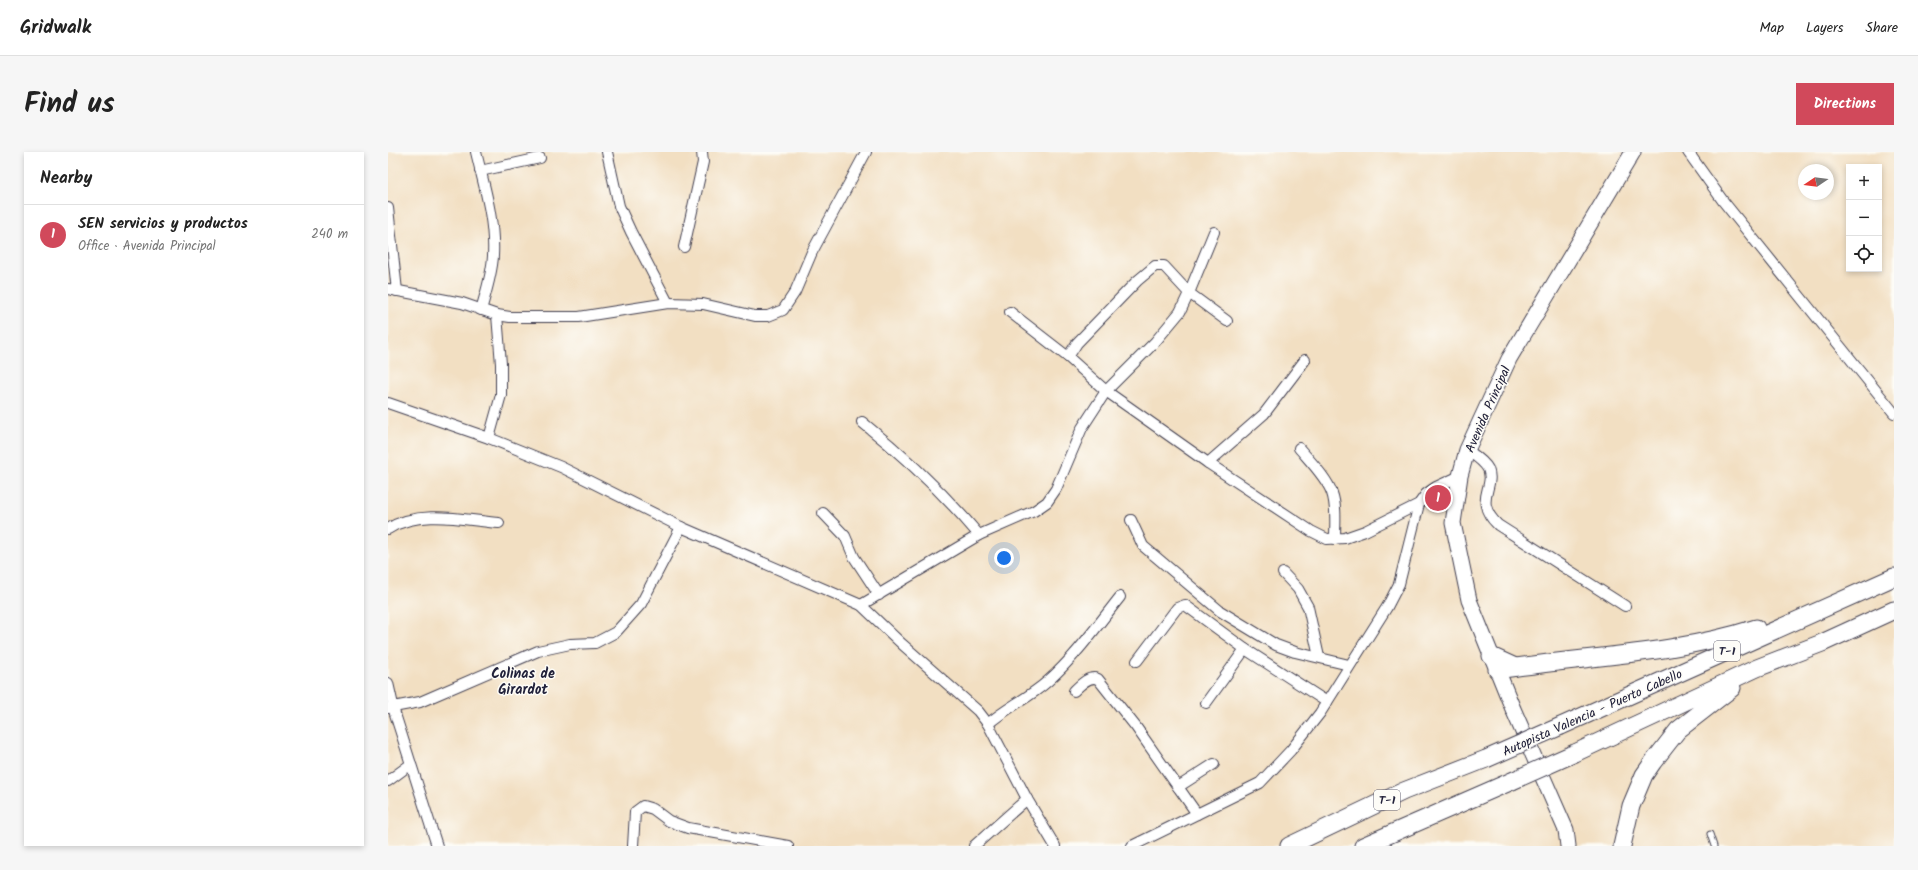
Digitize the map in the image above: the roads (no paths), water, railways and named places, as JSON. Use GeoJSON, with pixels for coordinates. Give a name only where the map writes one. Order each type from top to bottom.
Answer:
{"type":"FeatureCollection","features":[{"type":"Feature","properties":{"kind":"highway","name":"Autopista Valencia - Puerto Cabello"},"geometry":{"type":"LineString","coordinates":[[1289,846],[1404,792],[1561,726],[1894,577]]}},
{"type":"Feature","properties":{"kind":"highway"},"geometry":{"type":"LineString","coordinates":[[1494,663],[1515,667],[1690,645],[1720,639],[1825,607]]}},
{"type":"Feature","properties":{"kind":"highway","name":"T-1"},"geometry":{"type":"LineString","coordinates":[[1362,846],[1575,753],[1756,668],[1822,643],[1894,610]]}},
{"type":"Feature","properties":{"kind":"highway"},"geometry":{"type":"LineString","coordinates":[[1622,846],[1631,806],[1644,775],[1667,741],[1691,718],[1756,668]]}},
{"type":"Feature","properties":{"kind":"highway"},"geometry":{"type":"LineString","coordinates":[[1390,846],[1403,835],[1435,815]]}},
{"type":"Feature","properties":{"kind":"main road","name":"Avenida Principal"},"geometry":{"type":"LineString","coordinates":[[1568,846],[1566,830],[1494,663],[1469,600],[1453,523],[1460,476],[1467,450],[1509,359],[1629,154]]}},
{"type":"Feature","properties":{"kind":"street"},"geometry":{"type":"LineString","coordinates":[[476,152],[490,212],[493,237],[492,268],[481,310]]}},
{"type":"Feature","properties":{"kind":"street"},"geometry":{"type":"LineString","coordinates":[[607,152],[619,206],[668,303]]}},
{"type":"Feature","properties":{"kind":"street"},"geometry":{"type":"LineString","coordinates":[[684,246],[703,162],[702,152]]}},
{"type":"Feature","properties":{"kind":"street"},"geometry":{"type":"LineString","coordinates":[[388,208],[392,290],[462,303],[497,315],[510,317],[580,317],[668,303],[704,304],[755,316],[768,316],[783,310],[795,292],[812,252],[866,152]]}},
{"type":"Feature","properties":{"kind":"street"},"geometry":{"type":"LineString","coordinates":[[1688,152],[1702,173],[1748,232],[1894,413]]}},
{"type":"Feature","properties":{"kind":"street"},"geometry":{"type":"LineString","coordinates":[[480,171],[540,158]]}},
{"type":"Feature","properties":{"kind":"street"},"geometry":{"type":"LineString","coordinates":[[861,605],[979,535],[1034,511],[1047,502],[1056,490],[1082,428],[1106,391],[1155,342],[1180,312],[1190,294],[1214,232]]}},
{"type":"Feature","properties":{"kind":"street"},"geometry":{"type":"LineString","coordinates":[[1068,357],[1077,343],[1138,281],[1156,266],[1164,266],[1190,294],[1227,321]]}},
{"type":"Feature","properties":{"kind":"street"},"geometry":{"type":"LineString","coordinates":[[1010,312],[1068,357],[1106,391],[1208,463],[1311,532],[1327,539],[1345,538],[1365,531],[1419,504]]}},
{"type":"Feature","properties":{"kind":"street"},"geometry":{"type":"LineString","coordinates":[[489,438],[501,395],[501,364],[497,315]]}},
{"type":"Feature","properties":{"kind":"street"},"geometry":{"type":"LineString","coordinates":[[1208,463],[1264,414],[1305,360]]}},
{"type":"Feature","properties":{"kind":"street"},"geometry":{"type":"LineString","coordinates":[[388,403],[489,438],[561,467],[681,527],[861,605],[902,644],[978,710],[988,724],[1027,799],[1055,846]]}},
{"type":"Feature","properties":{"kind":"street"},"geometry":{"type":"LineString","coordinates":[[862,422],[908,459],[948,498],[979,535]]}},
{"type":"Feature","properties":{"kind":"street"},"geometry":{"type":"LineString","coordinates":[[1299,448],[1328,484],[1332,493],[1335,512],[1335,539]]}},
{"type":"Feature","properties":{"kind":"street"},"geometry":{"type":"LineString","coordinates":[[1467,450],[1485,465],[1488,471],[1486,508],[1490,517],[1498,525],[1625,606]]}},
{"type":"Feature","properties":{"kind":"street"},"geometry":{"type":"LineString","coordinates":[[1132,846],[1260,783],[1291,750],[1327,702],[1387,608],[1399,584],[1419,504],[1426,494],[1436,487],[1460,476]]}},
{"type":"Feature","properties":{"kind":"street"},"geometry":{"type":"LineString","coordinates":[[823,513],[845,536],[854,557],[879,595]]}},
{"type":"Feature","properties":{"kind":"street"},"geometry":{"type":"LineString","coordinates":[[388,529],[399,522],[420,518],[442,518],[499,523]]}},
{"type":"Feature","properties":{"kind":"street"},"geometry":{"type":"LineString","coordinates":[[1131,520],[1142,546],[1220,611],[1276,645],[1295,652],[1320,657],[1349,666]]}},
{"type":"Feature","properties":{"kind":"street"},"geometry":{"type":"LineString","coordinates":[[391,708],[420,702],[538,651],[570,644],[595,643],[616,632],[641,604],[681,527]]}},
{"type":"Feature","properties":{"kind":"street"},"geometry":{"type":"LineString","coordinates":[[1283,573],[1298,589],[1308,607],[1320,657]]}},
{"type":"Feature","properties":{"kind":"street"},"geometry":{"type":"LineString","coordinates":[[988,724],[996,717],[1029,696],[1053,676],[1072,657],[1120,597]]}},
{"type":"Feature","properties":{"kind":"street"},"geometry":{"type":"LineString","coordinates":[[1137,661],[1177,608],[1180,605],[1185,605],[1194,610],[1245,649],[1327,702]]}},
{"type":"Feature","properties":{"kind":"street"},"geometry":{"type":"LineString","coordinates":[[1206,704],[1245,649]]}},
{"type":"Feature","properties":{"kind":"street"},"geometry":{"type":"LineString","coordinates":[[1074,691],[1089,679],[1094,677],[1098,679],[1136,727],[1197,814]]}},
{"type":"Feature","properties":{"kind":"street"},"geometry":{"type":"LineString","coordinates":[[388,683],[391,708],[411,764],[437,846]]}},
{"type":"Feature","properties":{"kind":"street"},"geometry":{"type":"LineString","coordinates":[[388,781],[411,764]]}},
{"type":"Feature","properties":{"kind":"street"},"geometry":{"type":"LineString","coordinates":[[1178,787],[1214,764]]}},
{"type":"Feature","properties":{"kind":"street"},"geometry":{"type":"LineString","coordinates":[[974,846],[1027,799]]}},
{"type":"Feature","properties":{"kind":"street"},"geometry":{"type":"LineString","coordinates":[[633,846],[635,812],[643,806],[653,809],[669,821],[688,828],[788,846]]}},
{"type":"Feature","properties":{"kind":"lane"},"geometry":{"type":"LineString","coordinates":[[1710,834],[1714,846]]}},
{"type":"Feature","properties":{"kind":"place","name":"SEN servicios y productos"},"geometry":{"type":"Point","coordinates":[1438,498]}},
{"type":"Feature","properties":{"kind":"district","name":"Colinas de Girardot"},"geometry":{"type":"Point","coordinates":[523,682]}}]}
